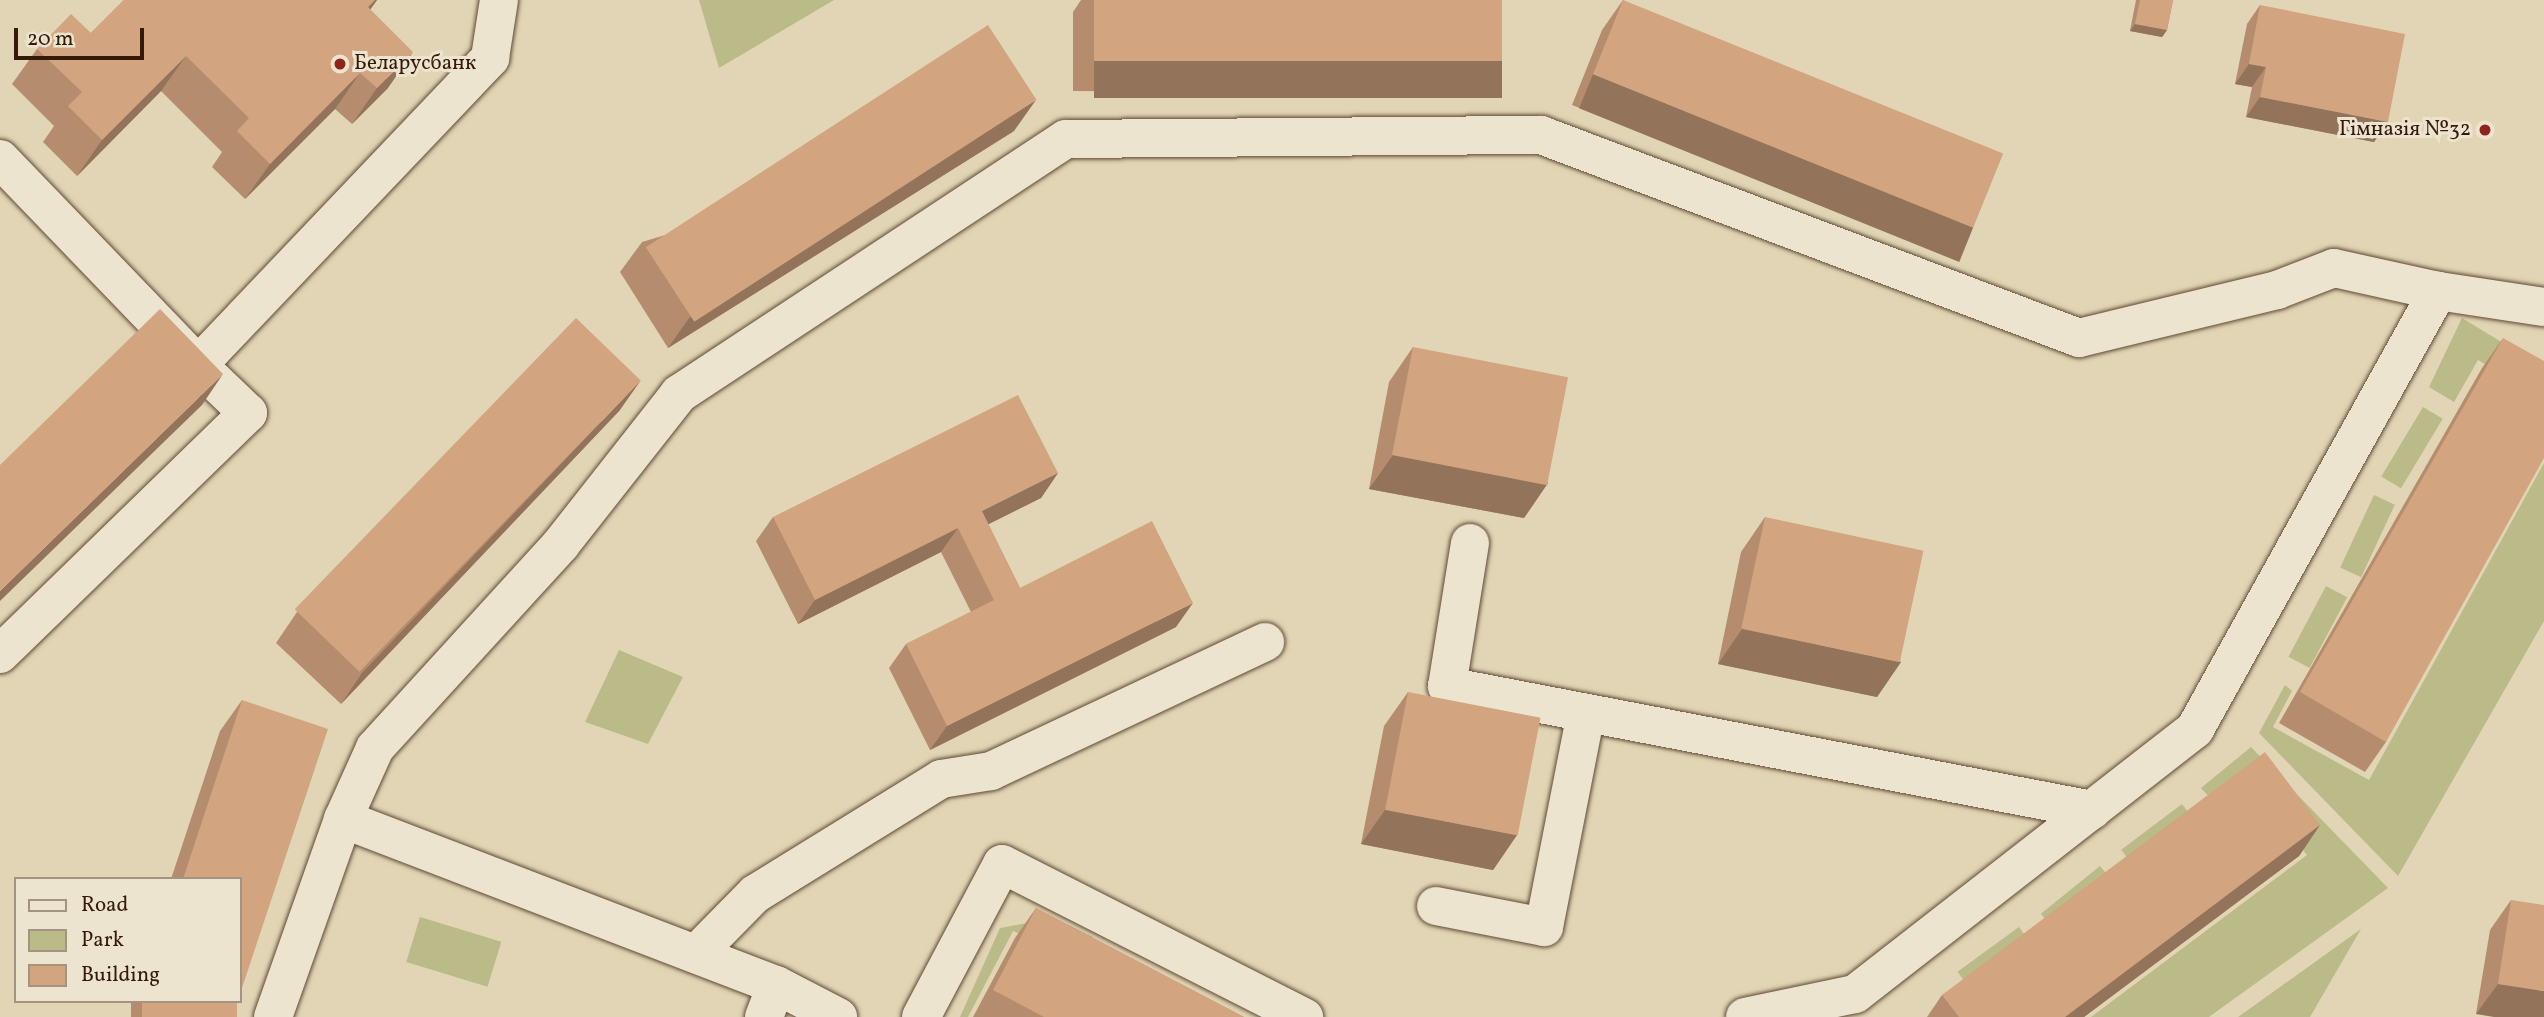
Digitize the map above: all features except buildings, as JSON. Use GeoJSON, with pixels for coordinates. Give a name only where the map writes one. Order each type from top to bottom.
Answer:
{"type":"FeatureCollection","features":[{"type":"Feature","properties":{"kind":"lane"},"geometry":{"type":"LineString","coordinates":[[198,365],[490,58],[499,0]]}},
{"type":"Feature","properties":{"kind":"lane"},"geometry":{"type":"LineString","coordinates":[[273,1017],[343,819],[375,748],[561,544],[679,394],[1066,139],[1541,135],[2079,338],[2277,290],[2334,268],[2438,291],[2544,307]]}},
{"type":"Feature","properties":{"kind":"lane"},"geometry":{"type":"LineString","coordinates":[[0,159],[198,365],[248,413],[0,654]]}},
{"type":"Feature","properties":{"kind":"lane"},"geometry":{"type":"LineString","coordinates":[[1745,1017],[1855,993],[2092,810],[2205,718],[2438,291]]}},
{"type":"Feature","properties":{"kind":"lane"},"geometry":{"type":"LineString","coordinates":[[1469,543],[1447,686],[2092,810]]}},
{"type":"Feature","properties":{"kind":"lane"},"geometry":{"type":"LineString","coordinates":[[696,954],[755,894],[941,779],[991,771],[1265,642]]}},
{"type":"Feature","properties":{"kind":"lane"},"geometry":{"type":"LineString","coordinates":[[1436,906],[1544,927],[1586,713]]}},
{"type":"Feature","properties":{"kind":"lane"},"geometry":{"type":"LineString","coordinates":[[343,819],[696,954],[770,1001],[838,1017]]}},
{"type":"Feature","properties":{"kind":"lane"},"geometry":{"type":"LineString","coordinates":[[921,1017],[1002,864],[1304,1017]]}},
{"type":"Feature","properties":{"kind":"green space"},"geometry":{"type":"Polygon","coordinates":[[[699,0],[834,0],[719,68],[699,0]]]}},
{"type":"Feature","properties":{"kind":"green space"},"geometry":{"type":"Polygon","coordinates":[[[2462,318],[2544,368],[2544,399],[2478,360],[2454,402],[2429,387],[2462,318]]]}},
{"type":"Feature","properties":{"kind":"green space"},"geometry":{"type":"Polygon","coordinates":[[[2423,407],[2443,419],[2401,488],[2381,476],[2423,407]]]}},
{"type":"Feature","properties":{"kind":"green space"},"geometry":{"type":"Polygon","coordinates":[[[2544,463],[2544,621],[2398,876],[2259,733],[2285,685],[2292,691],[2273,727],[2369,780],[2544,463]]]}},
{"type":"Feature","properties":{"kind":"green space"},"geometry":{"type":"Polygon","coordinates":[[[2374,495],[2395,505],[2361,577],[2340,568],[2374,495]]]}},
{"type":"Feature","properties":{"kind":"green space"},"geometry":{"type":"Polygon","coordinates":[[[2326,586],[2347,597],[2310,668],[2288,657],[2326,586]]]}},
{"type":"Feature","properties":{"kind":"green space"},"geometry":{"type":"Polygon","coordinates":[[[619,650],[683,677],[648,744],[585,722],[619,650]]]}},
{"type":"Feature","properties":{"kind":"green space"},"geometry":{"type":"Polygon","coordinates":[[[2251,747],[2388,888],[2209,1017],[2091,1017],[2307,855],[2246,777],[2212,800],[2201,788],[2251,747]]]}},
{"type":"Feature","properties":{"kind":"green space"},"geometry":{"type":"Polygon","coordinates":[[[2182,804],[2191,816],[2130,862],[2121,850],[2182,804]]]}},
{"type":"Feature","properties":{"kind":"green space"},"geometry":{"type":"Polygon","coordinates":[[[2100,866],[2109,877],[2050,925],[2041,914],[2100,866]]]}},
{"type":"Feature","properties":{"kind":"green space"},"geometry":{"type":"Polygon","coordinates":[[[420,917],[501,942],[488,987],[406,962],[420,917]]]}},
{"type":"Feature","properties":{"kind":"green space"},"geometry":{"type":"Polygon","coordinates":[[[1054,918],[1093,937],[1079,960],[1013,931],[968,1017],[960,1017],[1000,928],[1054,918]]]}},
{"type":"Feature","properties":{"kind":"green space"},"geometry":{"type":"Polygon","coordinates":[[[2019,927],[2027,938],[1966,983],[1958,972],[2019,927]]]}},
{"type":"Feature","properties":{"kind":"green space"},"geometry":{"type":"Polygon","coordinates":[[[2361,929],[2310,1017],[2238,1017],[2361,929]]]}},
{"type":"Feature","properties":{"kind":"place","name":"Беларусбанк"},"geometry":{"type":"Point","coordinates":[340,64]}},
{"type":"Feature","properties":{"kind":"place","name":"Гімназія №32"},"geometry":{"type":"Point","coordinates":[2485,130]}}]}
